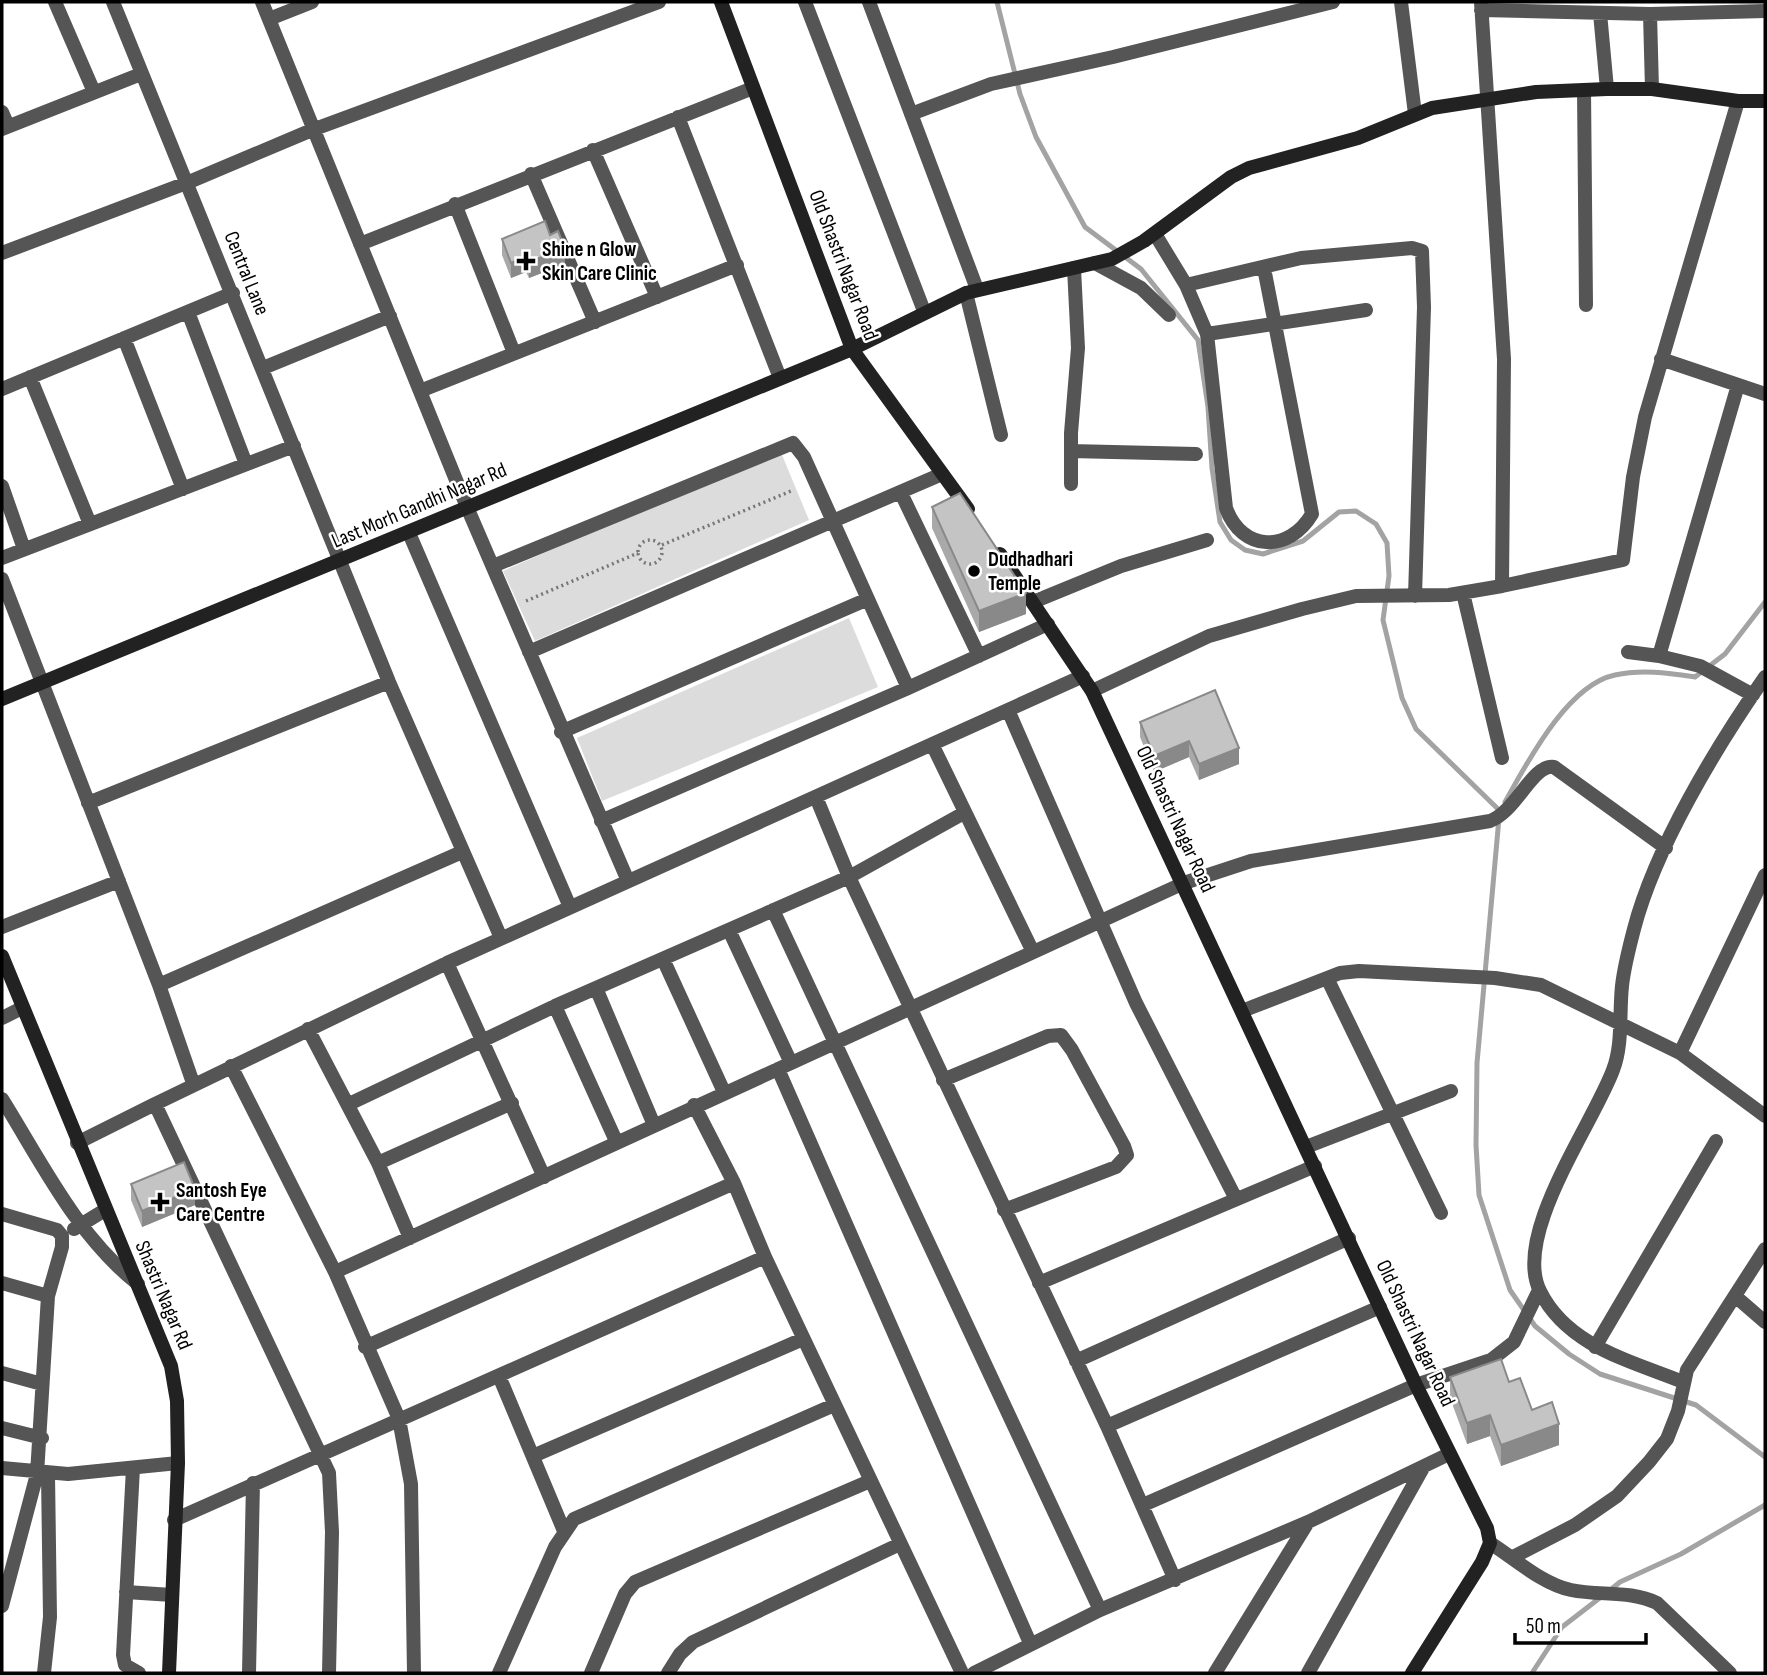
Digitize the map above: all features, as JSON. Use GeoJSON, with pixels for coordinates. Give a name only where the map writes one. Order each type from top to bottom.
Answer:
{"type":"FeatureCollection","features":[{"type":"Feature","properties":{"kind":"street"},"geometry":{"type":"LineString","coordinates":[[55,2],[94,92]]}},
{"type":"Feature","properties":{"kind":"street","name":"Central Lane"},"geometry":{"type":"LineString","coordinates":[[113,2],[141,74],[189,182],[389,682],[501,938]]}},
{"type":"Feature","properties":{"kind":"street"},"geometry":{"type":"LineString","coordinates":[[262,2],[467,507],[561,732],[628,881]]}},
{"type":"Feature","properties":{"kind":"street"},"geometry":{"type":"LineString","coordinates":[[269,19],[312,2]]}},
{"type":"Feature","properties":{"kind":"street"},"geometry":{"type":"LineString","coordinates":[[2,253],[189,182],[312,130],[659,2]]}},
{"type":"Feature","properties":{"kind":"street","name":"Old Shastri Nagar Road"},"geometry":{"type":"LineString","coordinates":[[721,2],[852,349],[978,523]]}},
{"type":"Feature","properties":{"kind":"street"},"geometry":{"type":"LineString","coordinates":[[805,2],[924,311]]}},
{"type":"Feature","properties":{"kind":"street"},"geometry":{"type":"LineString","coordinates":[[869,2],[972,291],[1001,435]]}},
{"type":"Feature","properties":{"kind":"street"},"geometry":{"type":"LineString","coordinates":[[911,114],[1007,80],[1333,2]]}},
{"type":"Feature","properties":{"kind":"street"},"geometry":{"type":"LineString","coordinates":[[1401,2],[1415,114]]}},
{"type":"Feature","properties":{"kind":"street"},"geometry":{"type":"LineString","coordinates":[[1502,586],[1504,359],[1481,6],[1650,14],[1765,11]]}},
{"type":"Feature","properties":{"kind":"street"},"geometry":{"type":"LineString","coordinates":[[1600,13],[1607,89]]}},
{"type":"Feature","properties":{"kind":"street"},"geometry":{"type":"LineString","coordinates":[[1650,14],[1652,89]]}},
{"type":"Feature","properties":{"kind":"street"},"geometry":{"type":"LineString","coordinates":[[2,112],[5,128],[141,74]]}},
{"type":"Feature","properties":{"kind":"street"},"geometry":{"type":"LineString","coordinates":[[360,244],[593,149],[753,88]]}},
{"type":"Feature","properties":{"kind":"street","name":"Last Morh Gandhi Nagar Rd"},"geometry":{"type":"LineString","coordinates":[[2,699],[852,349],[924,311],[972,291],[1112,259],[1150,238],[1231,177],[1249,168],[1358,138],[1415,114],[1450,103],[1607,89],[1652,89],[1738,101],[1765,101]]}},
{"type":"Feature","properties":{"kind":"street"},"geometry":{"type":"LineString","coordinates":[[1584,90],[1586,305]]}},
{"type":"Feature","properties":{"kind":"street"},"geometry":{"type":"LineString","coordinates":[[1092,691],[1209,636],[1302,609],[1376,594],[1411,596],[1463,593],[1623,559],[1633,477],[1661,359],[1738,101]]}},
{"type":"Feature","properties":{"kind":"street"},"geometry":{"type":"LineString","coordinates":[[678,117],[780,378]]}},
{"type":"Feature","properties":{"kind":"street"},"geometry":{"type":"LineString","coordinates":[[593,149],[657,297]]}},
{"type":"Feature","properties":{"kind":"street"},"geometry":{"type":"LineString","coordinates":[[531,174],[595,322]]}},
{"type":"Feature","properties":{"kind":"street"},"geometry":{"type":"LineString","coordinates":[[455,204],[514,354]]}},
{"type":"Feature","properties":{"kind":"street"},"geometry":{"type":"LineString","coordinates":[[1150,238],[1186,285],[1207,334],[1226,508],[1231,522],[1245,538],[1267,543],[1296,531],[1312,514],[1264,268]]}},
{"type":"Feature","properties":{"kind":"street"},"geometry":{"type":"LineString","coordinates":[[1186,285],[1322,255],[1412,248],[1422,251],[1423,307],[1411,596]]}},
{"type":"Feature","properties":{"kind":"street"},"geometry":{"type":"LineString","coordinates":[[1095,263],[1141,288],[1169,315]]}},
{"type":"Feature","properties":{"kind":"street"},"geometry":{"type":"LineString","coordinates":[[420,391],[737,265]]}},
{"type":"Feature","properties":{"kind":"street"},"geometry":{"type":"LineString","coordinates":[[1071,484],[1078,348],[1074,268]]}},
{"type":"Feature","properties":{"kind":"street"},"geometry":{"type":"LineString","coordinates":[[2,389],[233,293]]}},
{"type":"Feature","properties":{"kind":"street"},"geometry":{"type":"LineString","coordinates":[[1207,334],[1366,310]]}},
{"type":"Feature","properties":{"kind":"street"},"geometry":{"type":"LineString","coordinates":[[188,312],[246,464]]}},
{"type":"Feature","properties":{"kind":"street"},"geometry":{"type":"LineString","coordinates":[[263,368],[390,316]]}},
{"type":"Feature","properties":{"kind":"street"},"geometry":{"type":"LineString","coordinates":[[124,338],[183,489]]}},
{"type":"Feature","properties":{"kind":"street"},"geometry":{"type":"LineString","coordinates":[[1661,359],[1765,394]]}},
{"type":"Feature","properties":{"kind":"street"},"geometry":{"type":"LineString","coordinates":[[30,377],[90,524]]}},
{"type":"Feature","properties":{"kind":"street"},"geometry":{"type":"LineString","coordinates":[[1659,656],[1738,385]]}},
{"type":"Feature","properties":{"kind":"street"},"geometry":{"type":"LineString","coordinates":[[493,566],[787,443],[793,443],[804,457],[908,688]]}},
{"type":"Feature","properties":{"kind":"street"},"geometry":{"type":"LineString","coordinates":[[2,558],[294,446]]}},
{"type":"Feature","properties":{"kind":"street"},"geometry":{"type":"LineString","coordinates":[[1071,451],[1196,454]]}},
{"type":"Feature","properties":{"kind":"street"},"geometry":{"type":"LineString","coordinates":[[529,652],[943,474]]}},
{"type":"Feature","properties":{"kind":"street"},"geometry":{"type":"LineString","coordinates":[[2,486],[24,549]]}},
{"type":"Feature","properties":{"kind":"street"},"geometry":{"type":"LineString","coordinates":[[901,493],[979,656]]}},
{"type":"Feature","properties":{"kind":"street"},"geometry":{"type":"LineString","coordinates":[[408,533],[570,908]]}},
{"type":"Feature","properties":{"kind":"street"},"geometry":{"type":"LineString","coordinates":[[1033,602],[1121,566],[1207,540]]}},
{"type":"Feature","properties":{"kind":"street","name":"Old Shastri Nagar Road"},"geometry":{"type":"LineString","coordinates":[[992,543],[1092,691],[1184,883],[1416,1385],[1482,1515],[1490,1543]]}},
{"type":"Feature","properties":{"kind":"street"},"geometry":{"type":"LineString","coordinates":[[2,579],[159,985],[193,1083]]}},
{"type":"Feature","properties":{"kind":"street"},"geometry":{"type":"LineString","coordinates":[[1463,593],[1502,758]]}},
{"type":"Feature","properties":{"kind":"street"},"geometry":{"type":"LineString","coordinates":[[561,732],[868,599]]}},
{"type":"Feature","properties":{"kind":"street"},"geometry":{"type":"LineString","coordinates":[[601,821],[908,688],[1048,624]]}},
{"type":"Feature","properties":{"kind":"street"},"geometry":{"type":"LineString","coordinates":[[1628,652],[1659,656],[1706,670],[1753,695]]}},
{"type":"Feature","properties":{"kind":"street"},"geometry":{"type":"LineString","coordinates":[[77,1143],[193,1083],[447,963],[1083,676]]}},
{"type":"Feature","properties":{"kind":"street"},"geometry":{"type":"LineString","coordinates":[[1143,1505],[1416,1385],[1491,1360],[1514,1342],[1523,1328],[1536,1295],[1535,1266],[1541,1221],[1611,1074],[1618,1047],[1622,986],[1634,928],[1646,892],[1666,848],[1765,677]]}},
{"type":"Feature","properties":{"kind":"street"},"geometry":{"type":"LineString","coordinates":[[88,803],[389,682]]}},
{"type":"Feature","properties":{"kind":"street"},"geometry":{"type":"LineString","coordinates":[[1008,710],[1136,1003],[1236,1199]]}},
{"type":"Feature","properties":{"kind":"street"},"geometry":{"type":"LineString","coordinates":[[932,744],[1033,952]]}},
{"type":"Feature","properties":{"kind":"street"},"geometry":{"type":"LineString","coordinates":[[335,1272],[694,1105],[910,1011],[1184,883],[1251,861],[1496,819],[1546,766],[1554,767],[1666,848]]}},
{"type":"Feature","properties":{"kind":"street"},"geometry":{"type":"LineString","coordinates":[[816,797],[910,1011],[1107,1426],[1175,1580]]}},
{"type":"Feature","properties":{"kind":"street"},"geometry":{"type":"LineString","coordinates":[[349,1104],[483,1038],[849,877],[964,813]]}},
{"type":"Feature","properties":{"kind":"street"},"geometry":{"type":"LineString","coordinates":[[159,985],[462,852]]}},
{"type":"Feature","properties":{"kind":"street"},"geometry":{"type":"LineString","coordinates":[[1681,1053],[1765,876]]}},
{"type":"Feature","properties":{"kind":"street"},"geometry":{"type":"LineString","coordinates":[[2,927],[119,881]]}},
{"type":"Feature","properties":{"kind":"street"},"geometry":{"type":"LineString","coordinates":[[773,911],[1100,1610]]}},
{"type":"Feature","properties":{"kind":"street"},"geometry":{"type":"LineString","coordinates":[[730,930],[784,1066],[1030,1643]]}},
{"type":"Feature","properties":{"kind":"street","name":"Shastri Nagar Rd"},"geometry":{"type":"LineString","coordinates":[[2,956],[171,1366],[177,1401],[178,1463],[169,1673]]}},
{"type":"Feature","properties":{"kind":"street"},"geometry":{"type":"LineString","coordinates":[[663,959],[724,1092]]}},
{"type":"Feature","properties":{"kind":"street"},"geometry":{"type":"LineString","coordinates":[[447,963],[544,1177]]}},
{"type":"Feature","properties":{"kind":"street"},"geometry":{"type":"LineString","coordinates":[[1242,1011],[1327,978],[1359,971],[1495,978],[1541,985],[1681,1053],[1765,1116]]}},
{"type":"Feature","properties":{"kind":"street"},"geometry":{"type":"LineString","coordinates":[[1327,978],[1441,1213]]}},
{"type":"Feature","properties":{"kind":"street"},"geometry":{"type":"LineString","coordinates":[[596,988],[654,1125]]}},
{"type":"Feature","properties":{"kind":"street"},"geometry":{"type":"LineString","coordinates":[[555,1006],[616,1141]]}},
{"type":"Feature","properties":{"kind":"street"},"geometry":{"type":"LineString","coordinates":[[2,1018],[22,1008]]}},
{"type":"Feature","properties":{"kind":"street"},"geometry":{"type":"LineString","coordinates":[[308,1029],[378,1163],[410,1238]]}},
{"type":"Feature","properties":{"kind":"street"},"geometry":{"type":"LineString","coordinates":[[943,1080],[1048,1036],[1061,1035],[1072,1050],[1124,1146],[1127,1155],[1116,1167],[1004,1210]]}},
{"type":"Feature","properties":{"kind":"street"},"geometry":{"type":"LineString","coordinates":[[232,1066],[335,1272],[365,1347],[399,1419],[411,1485],[414,1673]]}},
{"type":"Feature","properties":{"kind":"street"},"geometry":{"type":"LineString","coordinates":[[1306,1146],[1451,1091]]}},
{"type":"Feature","properties":{"kind":"street"},"geometry":{"type":"LineString","coordinates":[[2,1099],[81,1225],[116,1267],[138,1283]]}},
{"type":"Feature","properties":{"kind":"street"},"geometry":{"type":"LineString","coordinates":[[378,1163],[512,1103]]}},
{"type":"Feature","properties":{"kind":"street"},"geometry":{"type":"LineString","coordinates":[[155,1104],[321,1452],[329,1474],[332,1532],[329,1673]]}},
{"type":"Feature","properties":{"kind":"street"},"geometry":{"type":"LineString","coordinates":[[694,1105],[734,1184],[803,1339],[962,1673]]}},
{"type":"Feature","properties":{"kind":"street"},"geometry":{"type":"LineString","coordinates":[[1594,1347],[1716,1141]]}},
{"type":"Feature","properties":{"kind":"street"},"geometry":{"type":"LineString","coordinates":[[1039,1283],[1315,1166]]}},
{"type":"Feature","properties":{"kind":"street"},"geometry":{"type":"LineString","coordinates":[[365,1347],[734,1184]]}},
{"type":"Feature","properties":{"kind":"street"},"geometry":{"type":"LineString","coordinates":[[44,1673],[50,1617],[42,1474],[42,1384],[48,1296],[62,1236],[105,1210]]}},
{"type":"Feature","properties":{"kind":"street"},"geometry":{"type":"LineString","coordinates":[[2,1214],[57,1230],[62,1236]]}},
{"type":"Feature","properties":{"kind":"street"},"geometry":{"type":"LineString","coordinates":[[1076,1361],[1349,1238]]}},
{"type":"Feature","properties":{"kind":"street"},"geometry":{"type":"LineString","coordinates":[[1513,1557],[1575,1525],[1617,1496],[1667,1438],[1693,1359],[1765,1249]]}},
{"type":"Feature","properties":{"kind":"street"},"geometry":{"type":"LineString","coordinates":[[174,1520],[321,1452],[765,1257]]}},
{"type":"Feature","properties":{"kind":"street"},"geometry":{"type":"LineString","coordinates":[[2,1283],[48,1296]]}},
{"type":"Feature","properties":{"kind":"street"},"geometry":{"type":"LineString","coordinates":[[1536,1295],[1571,1330],[1594,1347],[1683,1387]]}},
{"type":"Feature","properties":{"kind":"street"},"geometry":{"type":"LineString","coordinates":[[1735,1296],[1765,1322]]}},
{"type":"Feature","properties":{"kind":"street"},"geometry":{"type":"LineString","coordinates":[[1107,1426],[1380,1307]]}},
{"type":"Feature","properties":{"kind":"street"},"geometry":{"type":"LineString","coordinates":[[533,1456],[803,1339]]}},
{"type":"Feature","properties":{"kind":"street"},"geometry":{"type":"LineString","coordinates":[[2,1373],[42,1384]]}},
{"type":"Feature","properties":{"kind":"street"},"geometry":{"type":"LineString","coordinates":[[499,1376],[564,1531]]}},
{"type":"Feature","properties":{"kind":"street"},"geometry":{"type":"LineString","coordinates":[[499,1673],[564,1531],[586,1512],[834,1405]]}},
{"type":"Feature","properties":{"kind":"street"},"geometry":{"type":"LineString","coordinates":[[2,1428],[42,1438]]}},
{"type":"Feature","properties":{"kind":"street"},"geometry":{"type":"LineString","coordinates":[[974,1673],[1100,1610],[1308,1522],[1449,1454]]}},
{"type":"Feature","properties":{"kind":"street"},"geometry":{"type":"LineString","coordinates":[[2,1468],[42,1474],[178,1463]]}},
{"type":"Feature","properties":{"kind":"street"},"geometry":{"type":"LineString","coordinates":[[1308,1673],[1424,1466]]}},
{"type":"Feature","properties":{"kind":"street"},"geometry":{"type":"LineString","coordinates":[[133,1468],[122,1655],[125,1665],[139,1673]]}},
{"type":"Feature","properties":{"kind":"street"},"geometry":{"type":"LineString","coordinates":[[2,1606],[42,1474]]}},
{"type":"Feature","properties":{"kind":"street"},"geometry":{"type":"LineString","coordinates":[[591,1673],[625,1594],[635,1582],[870,1481]]}},
{"type":"Feature","properties":{"kind":"street"},"geometry":{"type":"LineString","coordinates":[[249,1673],[253,1483]]}},
{"type":"Feature","properties":{"kind":"street"},"geometry":{"type":"LineString","coordinates":[[1213,1672],[1308,1522]]}},
{"type":"Feature","properties":{"kind":"street"},"geometry":{"type":"LineString","coordinates":[[1412,1673],[1472,1582],[1490,1543],[1569,1590],[1642,1595],[1657,1602],[1730,1673]]}},
{"type":"Feature","properties":{"kind":"street"},"geometry":{"type":"LineString","coordinates":[[668,1673],[680,1654],[693,1642],[900,1544]]}},
{"type":"Feature","properties":{"kind":"street"},"geometry":{"type":"LineString","coordinates":[[126,1592],[172,1595]]}},
{"type":"Feature","properties":{"kind":"path"},"geometry":{"type":"LineString","coordinates":[[662,545],[791,491]]}},
{"type":"Feature","properties":{"kind":"path"},"geometry":{"type":"LineString","coordinates":[[655,540],[662,545],[660,558],[652,564],[644,562],[638,553],[640,545],[645,541],[655,540]]}},
{"type":"Feature","properties":{"kind":"path"},"geometry":{"type":"LineString","coordinates":[[526,601],[638,553]]}},
{"type":"Feature","properties":{"kind":"shaded area"},"geometry":{"type":"Polygon","coordinates":[[[780,450],[809,520],[535,641],[503,571],[780,450]]]}},
{"type":"Feature","properties":{"kind":"shaded area"},"geometry":{"type":"Polygon","coordinates":[[[849,618],[878,687],[602,801],[577,738],[849,618]]]}},
{"type":"Feature","properties":{"kind":"building"},"geometry":{"type":"Polygon","coordinates":[[[545,221],[550,235],[558,231],[565,248],[529,262],[526,256],[511,263],[502,239],[545,221]]]}},
{"type":"Feature","properties":{"kind":"building","name":"Dudhadhari Temple"},"geometry":{"type":"Polygon","coordinates":[[[960,493],[1026,593],[979,611],[932,507],[960,493]]]}},
{"type":"Feature","properties":{"kind":"building"},"geometry":{"type":"Polygon","coordinates":[[[1215,690],[1239,748],[1199,764],[1189,741],[1154,756],[1140,722],[1215,690]]]}},
{"type":"Feature","properties":{"kind":"building"},"geometry":{"type":"Polygon","coordinates":[[[184,1162],[195,1189],[142,1211],[131,1184],[184,1162]]]}},
{"type":"Feature","properties":{"kind":"building"},"geometry":{"type":"Polygon","coordinates":[[[1501,1359],[1509,1382],[1520,1378],[1532,1410],[1552,1402],[1559,1424],[1501,1445],[1490,1415],[1467,1423],[1450,1377],[1501,1359]]]}},
{"type":"Feature","properties":{"kind":"waterway"},"geometry":{"type":"LineString","coordinates":[[997,2],[1020,94],[1036,137],[1085,227],[1141,269],[1198,340],[1220,522],[1231,540],[1245,550],[1263,554],[1303,541],[1339,512],[1356,511],[1376,524],[1387,543],[1389,576],[1383,620],[1402,698],[1416,729],[1500,811]]}},
{"type":"Feature","properties":{"kind":"waterway"},"geometry":{"type":"LineString","coordinates":[[1505,802],[1550,728],[1581,694],[1597,682],[1625,673],[1655,672],[1695,677],[1725,654],[1765,602]]}},
{"type":"Feature","properties":{"kind":"waterway"},"geometry":{"type":"LineString","coordinates":[[1499,818],[1477,1063],[1476,1145],[1479,1195],[1510,1290],[1535,1326],[1569,1354],[1600,1374],[1696,1405],[1765,1457]]}},
{"type":"Feature","properties":{"kind":"waterway"},"geometry":{"type":"LineString","coordinates":[[1609,1591],[1620,1582],[1681,1554],[1765,1505]]}},
{"type":"Feature","properties":{"kind":"waterway"},"geometry":{"type":"LineString","coordinates":[[1532,1673],[1562,1627],[1601,1597]]}},
{"type":"Feature","properties":{"kind":"place","name":"Shine n Glow Skin Care Clinic"},"geometry":{"type":"Point","coordinates":[526,261]}},
{"type":"Feature","properties":{"kind":"place","name":"Dudhadhari Temple"},"geometry":{"type":"Point","coordinates":[974,571]}},
{"type":"Feature","properties":{"kind":"place","name":"Santosh Eye Care Centre"},"geometry":{"type":"Point","coordinates":[160,1202]}}]}
